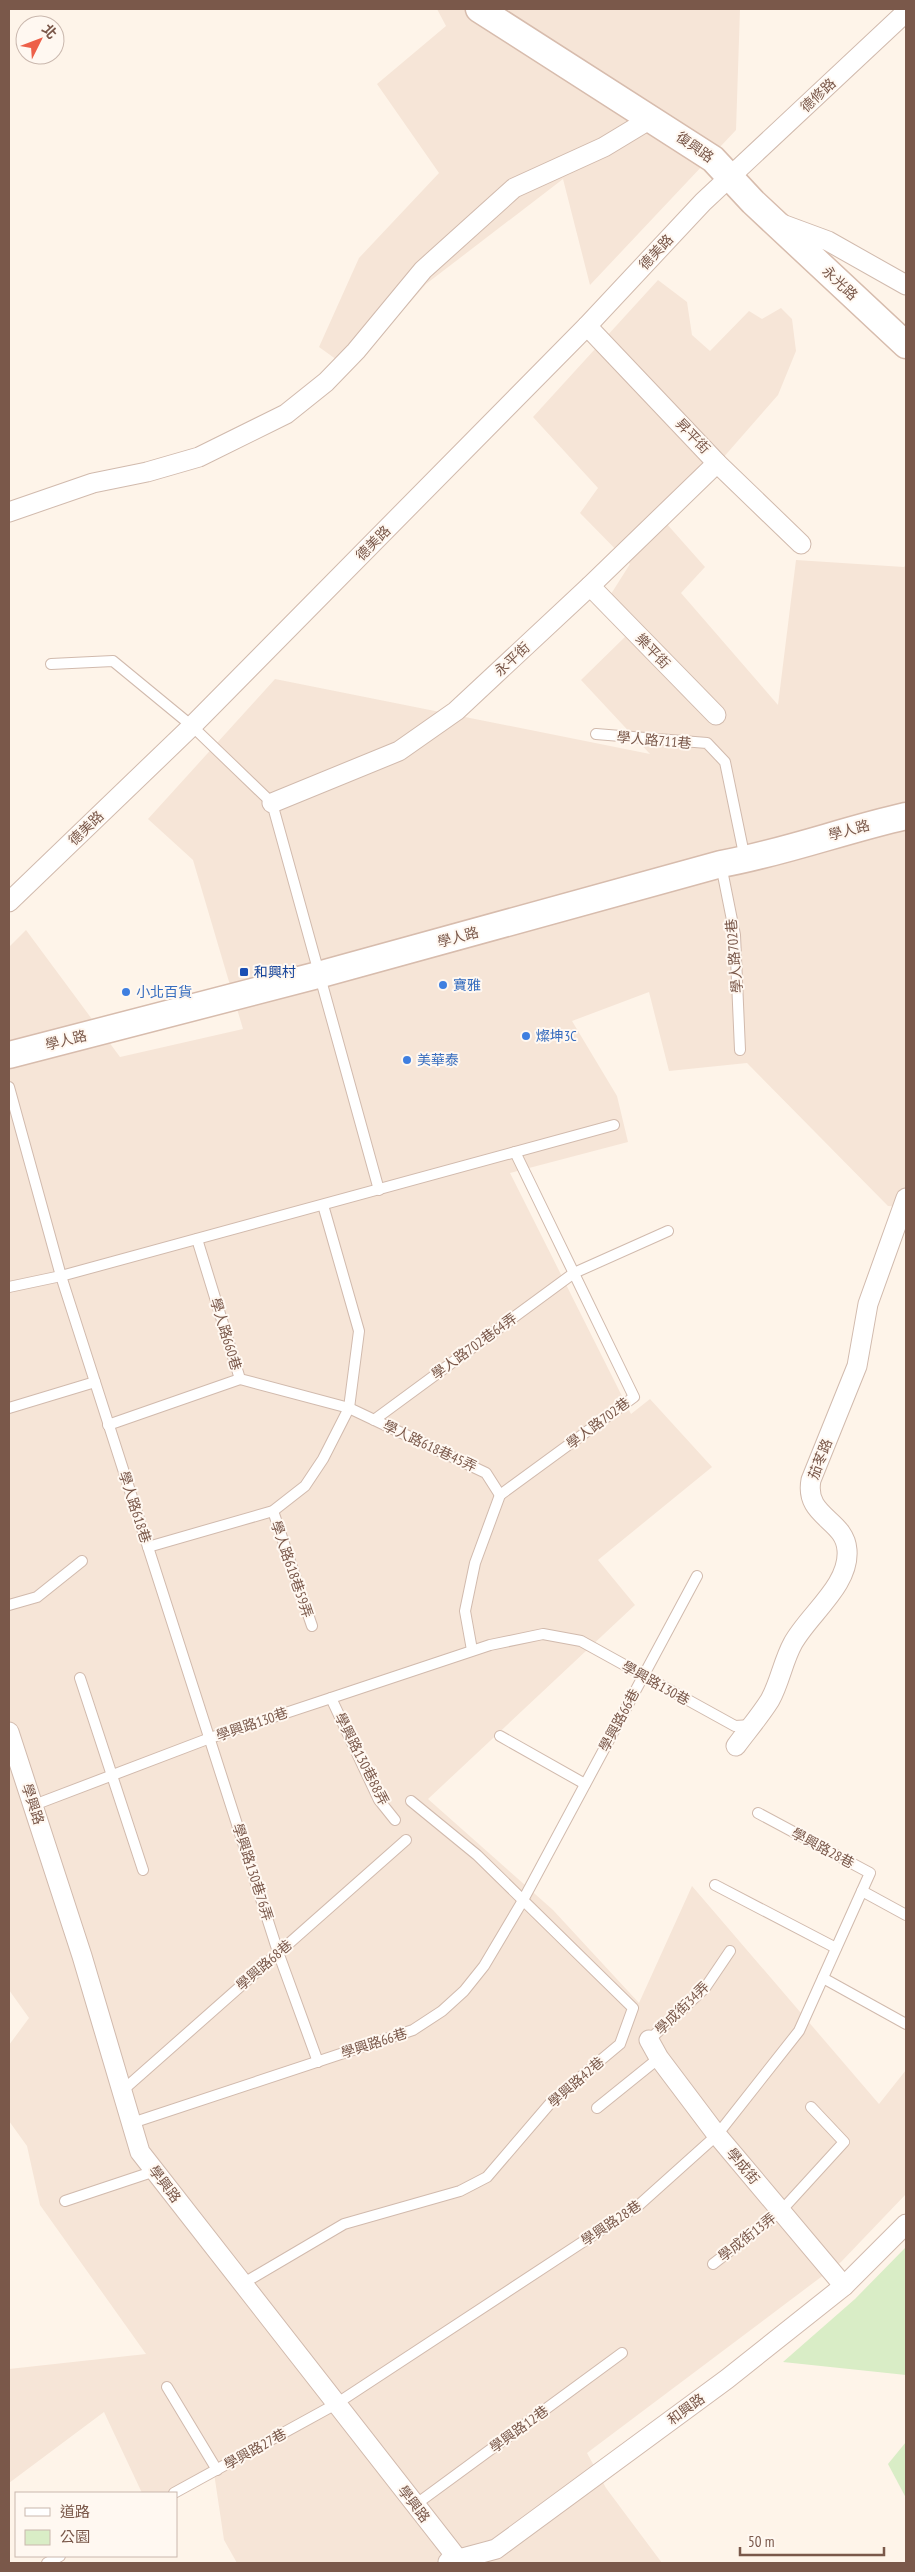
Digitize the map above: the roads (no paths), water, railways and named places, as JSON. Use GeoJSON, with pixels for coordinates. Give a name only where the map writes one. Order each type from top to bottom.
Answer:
{"type":"FeatureCollection","features":[{"type":"Feature","properties":{"kind":"main road","name":"復興路"},"geometry":{"type":"LineString","coordinates":[[479,9],[652,118],[713,159],[774,221]]}},
{"type":"Feature","properties":{"kind":"main road","name":"永光路"},"geometry":{"type":"LineString","coordinates":[[774,221],[906,345]]}},
{"type":"Feature","properties":{"kind":"main road","name":"學人路"},"geometry":{"type":"LineString","coordinates":[[9,1054],[318,975],[846,830],[906,816]]}},
{"type":"Feature","properties":{"kind":"street","name":"德修路"},"geometry":{"type":"LineString","coordinates":[[730,176],[903,23]]}},
{"type":"Feature","properties":{"kind":"street"},"geometry":{"type":"LineString","coordinates":[[9,512],[93,483],[147,472],[199,457],[286,414],[326,382],[350,357],[423,270],[514,188],[604,147],[652,118]]}},
{"type":"Feature","properties":{"kind":"street","name":"德美路"},"geometry":{"type":"LineString","coordinates":[[9,902],[192,726],[587,326],[730,176]]}},
{"type":"Feature","properties":{"kind":"street","name":"復興路"},"geometry":{"type":"LineString","coordinates":[[774,221],[828,241],[906,285]]}},
{"type":"Feature","properties":{"kind":"street","name":"昇平街"},"geometry":{"type":"LineString","coordinates":[[587,326],[718,463],[801,544]]}},
{"type":"Feature","properties":{"kind":"street","name":"永平街"},"geometry":{"type":"LineString","coordinates":[[272,803],[399,751],[456,711],[718,463]]}},
{"type":"Feature","properties":{"kind":"street","name":"樂平街"},"geometry":{"type":"LineString","coordinates":[[590,586],[716,716]]}},
{"type":"Feature","properties":{"kind":"street","name":"茄苳路"},"geometry":{"type":"LineString","coordinates":[[736,1746],[770,1699],[792,1644],[846,1571],[848,1549],[842,1534],[815,1507],[809,1492],[811,1480],[856,1366],[868,1304],[906,1198]]}},
{"type":"Feature","properties":{"kind":"street","name":"學興路"},"geometry":{"type":"LineString","coordinates":[[9,1732],[82,1956],[140,2152],[415,2505],[455,2562]]}},
{"type":"Feature","properties":{"kind":"street","name":"學成街"},"geometry":{"type":"LineString","coordinates":[[649,2040],[659,2058],[717,2135],[844,2286]]}},
{"type":"Feature","properties":{"kind":"street","name":"和興路"},"geometry":{"type":"LineString","coordinates":[[455,2562],[496,2549],[727,2379],[844,2286],[906,2224]]}},
{"type":"Feature","properties":{"kind":"lane"},"geometry":{"type":"LineString","coordinates":[[51,664],[112,661],[192,726],[272,803],[379,1190]]}},
{"type":"Feature","properties":{"kind":"lane","name":"學人路711巷"},"geometry":{"type":"LineString","coordinates":[[596,734],[707,744],[725,762],[733,862]]}},
{"type":"Feature","properties":{"kind":"lane","name":"學人路702巷"},"geometry":{"type":"LineString","coordinates":[[733,862],[740,1050]]}},
{"type":"Feature","properties":{"kind":"lane","name":"學人路618巷"},"geometry":{"type":"LineString","coordinates":[[9,1087],[61,1276],[210,1738]]}},
{"type":"Feature","properties":{"kind":"lane"},"geometry":{"type":"LineString","coordinates":[[9,1287],[61,1276],[614,1125]]}},
{"type":"Feature","properties":{"kind":"lane","name":"學人路702巷"},"geometry":{"type":"LineString","coordinates":[[500,1495],[634,1397],[515,1152]]}},
{"type":"Feature","properties":{"kind":"lane","name":"學人路618巷59弄"},"geometry":{"type":"LineString","coordinates":[[148,1547],[273,1512],[305,1486],[323,1459],[349,1408],[359,1331],[323,1205]]}},
{"type":"Feature","properties":{"kind":"lane"},"geometry":{"type":"LineString","coordinates":[[574,1273],[668,1231]]}},
{"type":"Feature","properties":{"kind":"lane","name":"學人路660巷"},"geometry":{"type":"LineString","coordinates":[[197,1239],[240,1379],[349,1408]]}},
{"type":"Feature","properties":{"kind":"lane","name":"學人路702巷64弄"},"geometry":{"type":"LineString","coordinates":[[374,1420],[574,1273]]}},
{"type":"Feature","properties":{"kind":"lane"},"geometry":{"type":"LineString","coordinates":[[108,1425],[240,1379]]}},
{"type":"Feature","properties":{"kind":"lane"},"geometry":{"type":"LineString","coordinates":[[9,1408],[95,1382]]}},
{"type":"Feature","properties":{"kind":"lane","name":"學人路618巷45弄"},"geometry":{"type":"LineString","coordinates":[[349,1408],[486,1473],[500,1495]]}},
{"type":"Feature","properties":{"kind":"lane"},"geometry":{"type":"LineString","coordinates":[[472,1650],[464,1612],[475,1563],[500,1495]]}},
{"type":"Feature","properties":{"kind":"lane","name":"學人路618巷59弄"},"geometry":{"type":"LineString","coordinates":[[273,1512],[312,1626]]}},
{"type":"Feature","properties":{"kind":"lane"},"geometry":{"type":"LineString","coordinates":[[9,1605],[37,1597],[82,1561]]}},
{"type":"Feature","properties":{"kind":"lane","name":"學興路66巷"},"geometry":{"type":"LineString","coordinates":[[132,2123],[413,2030],[442,2011],[464,1991],[484,1966],[522,1902],[697,1576]]}},
{"type":"Feature","properties":{"kind":"lane","name":"學興路130巷"},"geometry":{"type":"LineString","coordinates":[[34,1806],[210,1738],[472,1650],[543,1634],[582,1641],[735,1726],[752,1725]]}},
{"type":"Feature","properties":{"kind":"lane"},"geometry":{"type":"LineString","coordinates":[[80,1678],[143,1870]]}},
{"type":"Feature","properties":{"kind":"lane","name":"學興路130巷88弄"},"geometry":{"type":"LineString","coordinates":[[331,1698],[379,1800],[395,1820]]}},
{"type":"Feature","properties":{"kind":"lane"},"geometry":{"type":"LineString","coordinates":[[500,1736],[585,1784]]}},
{"type":"Feature","properties":{"kind":"lane","name":"學興路130巷76弄"},"geometry":{"type":"LineString","coordinates":[[210,1738],[278,1952],[318,2062]]}},
{"type":"Feature","properties":{"kind":"lane","name":"學興路42巷"},"geometry":{"type":"LineString","coordinates":[[242,2284],[344,2224],[460,2191],[487,2177],[553,2100],[620,2044],[633,2008],[476,1856],[411,1801]]}},
{"type":"Feature","properties":{"kind":"lane","name":"學興路28巷"},"geometry":{"type":"LineString","coordinates":[[336,2404],[639,2206],[717,2135],[799,2031],[870,1873],[758,1813]]}},
{"type":"Feature","properties":{"kind":"lane","name":"學興路68巷"},"geometry":{"type":"LineString","coordinates":[[122,2091],[406,1840]]}},
{"type":"Feature","properties":{"kind":"lane"},"geometry":{"type":"LineString","coordinates":[[715,1885],[836,1948]]}},
{"type":"Feature","properties":{"kind":"lane"},"geometry":{"type":"LineString","coordinates":[[862,1891],[906,1915]]}},
{"type":"Feature","properties":{"kind":"lane","name":"學成街34弄"},"geometry":{"type":"LineString","coordinates":[[649,2040],[705,1988],[730,1951]]}},
{"type":"Feature","properties":{"kind":"lane"},"geometry":{"type":"LineString","coordinates":[[823,1978],[906,2024]]}},
{"type":"Feature","properties":{"kind":"lane"},"geometry":{"type":"LineString","coordinates":[[598,2108],[659,2058]]}},
{"type":"Feature","properties":{"kind":"lane","name":"學成街13弄"},"geometry":{"type":"LineString","coordinates":[[713,2264],[780,2211],[844,2142],[811,2107]]}},
{"type":"Feature","properties":{"kind":"lane"},"geometry":{"type":"LineString","coordinates":[[65,2201],[155,2171]]}},
{"type":"Feature","properties":{"kind":"lane","name":"學興路12巷"},"geometry":{"type":"LineString","coordinates":[[415,2505],[622,2353]]}},
{"type":"Feature","properties":{"kind":"lane"},"geometry":{"type":"LineString","coordinates":[[167,2387],[218,2470]]}},
{"type":"Feature","properties":{"kind":"lane","name":"學興路27巷"},"geometry":{"type":"LineString","coordinates":[[176,2492],[336,2404]]}},
{"type":"Feature","properties":{"kind":"lane"},"geometry":{"type":"LineString","coordinates":[[47,2563],[58,2557]]}},
{"type":"Feature","properties":{"kind":"place","name":"和興村"},"geometry":{"type":"Point","coordinates":[244,972]}},
{"type":"Feature","properties":{"kind":"place","name":"寶雅"},"geometry":{"type":"Point","coordinates":[443,985]}},
{"type":"Feature","properties":{"kind":"place","name":"小北百貨"},"geometry":{"type":"Point","coordinates":[126,992]}},
{"type":"Feature","properties":{"kind":"place","name":"燦坤3C"},"geometry":{"type":"Point","coordinates":[526,1036]}},
{"type":"Feature","properties":{"kind":"place","name":"美華泰"},"geometry":{"type":"Point","coordinates":[407,1060]}}]}
